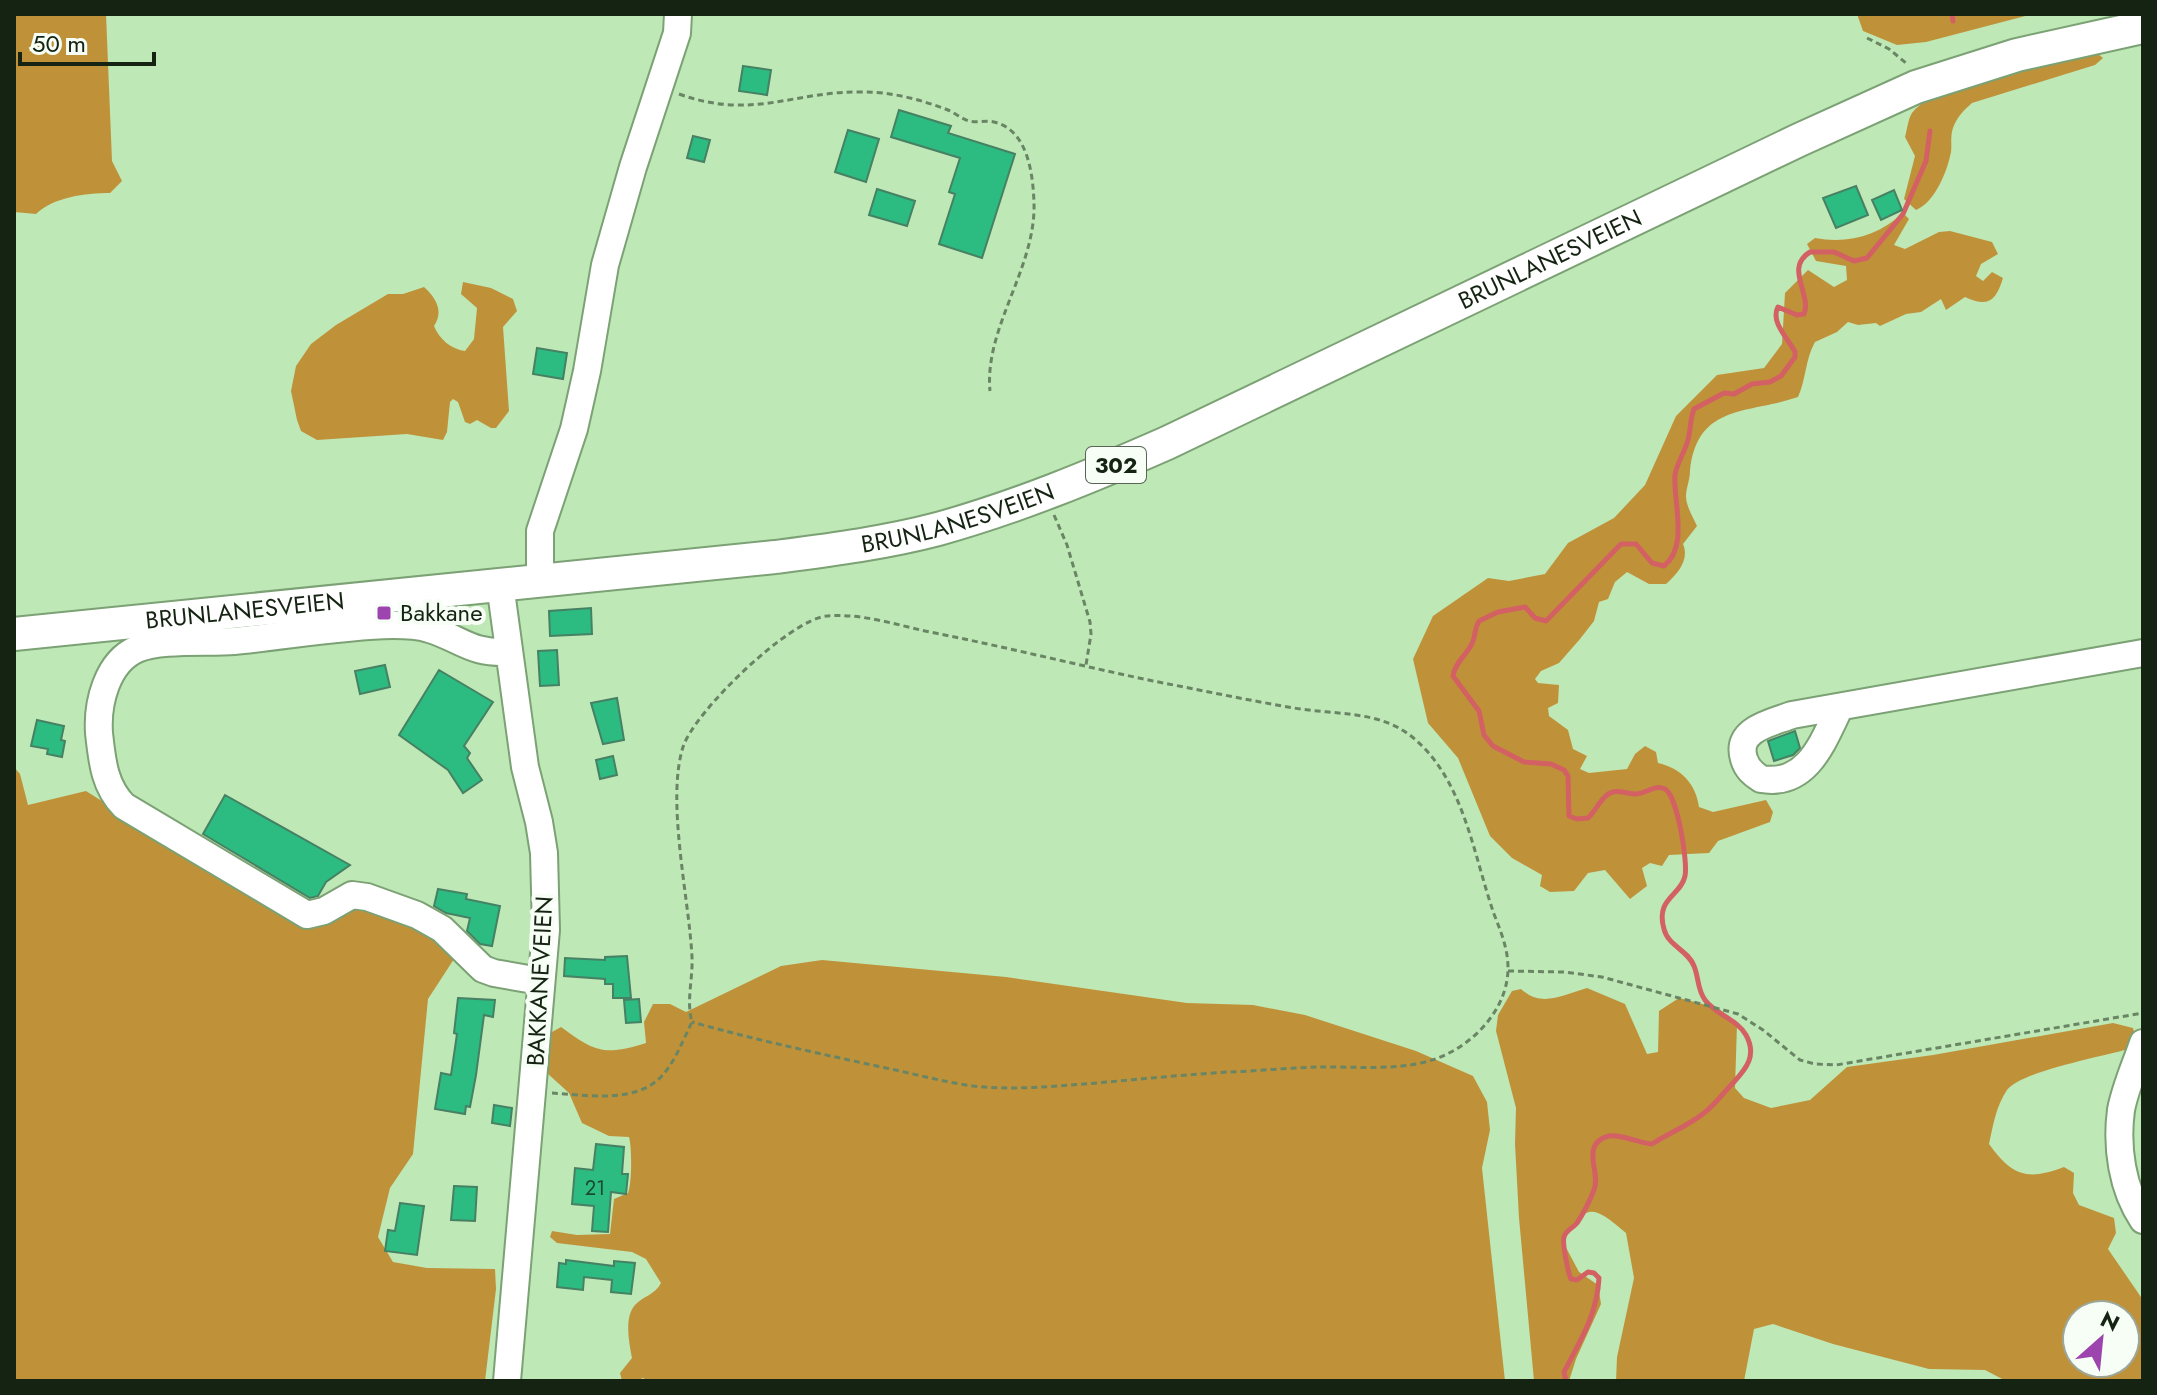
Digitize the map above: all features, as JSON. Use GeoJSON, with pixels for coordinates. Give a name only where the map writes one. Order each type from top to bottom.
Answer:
{"type":"FeatureCollection","features":[{"type":"Feature","properties":{"kind":"main road","name":"BRUNLANESVEIEN"},"geometry":{"type":"LineString","coordinates":[[14,634],[775,557],[871,543],[936,529],[1044,495],[1167,443],[1916,87],[2017,55],[2143,27]]}},
{"type":"Feature","properties":{"kind":"street"},"geometry":{"type":"LineString","coordinates":[[540,580],[540,531],[574,429],[613,237],[680,15]]}},
{"type":"Feature","properties":{"kind":"street","name":"BAKKANEVEIEN"},"geometry":{"type":"LineString","coordinates":[[500,584],[525,767],[539,822],[552,851],[534,1092],[507,1381]]}},
{"type":"Feature","properties":{"kind":"street"},"geometry":{"type":"LineString","coordinates":[[509,652],[477,651],[442,633],[410,625],[309,631],[138,648],[116,665],[109,678],[99,713],[99,730],[107,782],[124,806],[294,908],[307,915],[324,911],[352,895],[367,897],[417,915],[442,929],[483,969],[540,981]]}},
{"type":"Feature","properties":{"kind":"street"},"geometry":{"type":"LineString","coordinates":[[1840,707],[2143,653]]}},
{"type":"Feature","properties":{"kind":"street"},"geometry":{"type":"LineString","coordinates":[[2143,1043],[2121,1108],[2119,1143],[2126,1185],[2143,1220]]}},
{"type":"Feature","properties":{"kind":"path"},"geometry":{"type":"LineString","coordinates":[[1867,38],[1889,49],[1912,68]]}},
{"type":"Feature","properties":{"kind":"path"},"geometry":{"type":"LineString","coordinates":[[660,87],[699,101],[730,107],[846,92],[878,93],[938,106],[969,121],[993,122],[1009,128],[1024,150],[1034,205],[1031,234],[991,356],[990,391]]}},
{"type":"Feature","properties":{"kind":"path"},"geometry":{"type":"LineString","coordinates":[[1044,495],[1067,545],[1090,622],[1086,665]]}},
{"type":"Feature","properties":{"kind":"path"},"geometry":{"type":"LineString","coordinates":[[534,1092],[614,1095],[648,1087],[670,1064],[692,1022],[687,1006],[693,970],[691,934],[677,787],[682,751],[687,737],[704,712],[779,639],[812,619],[828,616],[850,617],[996,645],[1238,698],[1319,712],[1373,717],[1392,723],[1416,740],[1446,776],[1466,822],[1505,943],[1508,971],[1502,996],[1489,1022],[1452,1052],[1430,1062],[1211,1073],[1015,1089],[954,1082],[692,1022]]}},
{"type":"Feature","properties":{"kind":"path"},"geometry":{"type":"LineString","coordinates":[[1508,971],[1564,972],[1602,977],[1738,1014],[1800,1060],[1815,1064],[1836,1065],[2143,1013]]}},
{"type":"Feature","properties":{"kind":"shaded area"},"geometry":{"type":"Polygon","coordinates":[[[14,14],[106,14],[112,161],[122,181],[110,193],[70,197],[36,214],[14,212],[14,14]]]}},
{"type":"Feature","properties":{"kind":"shaded area"},"geometry":{"type":"Polygon","coordinates":[[[1857,14],[2033,14],[1926,42],[1897,45],[1863,31],[1857,14]]]}},
{"type":"Feature","properties":{"kind":"shaded area"},"geometry":{"type":"Polygon","coordinates":[[[2098,54],[2103,58],[2095,65],[1972,103],[1955,124],[1949,160],[1934,193],[1916,210],[1904,199],[1915,156],[1905,137],[1912,113],[1925,102],[1999,74],[2098,54]]]}},
{"type":"Feature","properties":{"kind":"shaded area"},"geometry":{"type":"Polygon","coordinates":[[[1903,213],[1909,219],[1894,245],[1905,249],[1939,232],[1950,231],[1992,242],[1998,254],[1981,264],[1976,276],[1983,281],[1992,272],[2003,278],[1994,297],[1980,302],[1965,297],[1946,310],[1941,299],[1921,312],[1906,314],[1880,326],[1876,323],[1858,325],[1848,322],[1837,332],[1815,342],[1798,397],[1744,410],[1714,422],[1703,433],[1695,449],[1686,496],[1697,526],[1683,544],[1685,556],[1678,571],[1666,584],[1649,584],[1627,572],[1615,582],[1608,599],[1599,602],[1594,621],[1580,639],[1559,663],[1541,671],[1535,679],[1538,683],[1559,685],[1558,703],[1548,708],[1549,716],[1568,730],[1573,749],[1587,756],[1580,769],[1589,773],[1627,769],[1635,754],[1645,746],[1656,752],[1658,763],[1686,778],[1695,791],[1699,807],[1713,812],[1766,800],[1773,812],[1770,822],[1718,841],[1709,853],[1669,855],[1662,866],[1650,863],[1642,868],[1647,886],[1630,899],[1605,870],[1588,873],[1574,891],[1550,892],[1540,886],[1542,875],[1512,858],[1490,836],[1458,758],[1428,723],[1413,659],[1433,616],[1488,578],[1509,581],[1545,574],[1568,543],[1614,518],[1645,485],[1676,416],[1717,375],[1764,368],[1782,344],[1785,293],[1808,270],[1834,287],[1847,280],[1846,266],[1816,261],[1807,244],[1815,238],[1851,239],[1873,233],[1903,213]]]}},
{"type":"Feature","properties":{"kind":"shaded area"},"geometry":{"type":"Polygon","coordinates":[[[463,282],[491,288],[513,299],[517,311],[503,327],[509,411],[496,428],[477,420],[470,424],[465,422],[458,402],[453,399],[443,440],[407,434],[317,440],[301,431],[291,391],[296,366],[311,344],[388,294],[403,294],[424,287],[437,305],[438,315],[434,326],[439,335],[450,346],[465,351],[474,339],[477,308],[461,294],[463,282]]]}},
{"type":"Feature","properties":{"kind":"shaded area"},"geometry":{"type":"Polygon","coordinates":[[[14,767],[20,774],[28,805],[86,791],[291,921],[342,900],[438,933],[454,959],[428,999],[413,1154],[390,1188],[378,1237],[393,1262],[427,1268],[495,1269],[496,1289],[485,1381],[14,1381],[14,767]]]}},
{"type":"Feature","properties":{"kind":"shaded area"},"geometry":{"type":"Polygon","coordinates":[[[822,960],[1006,977],[1187,1003],[1253,1005],[1305,1015],[1416,1051],[1473,1076],[1487,1102],[1490,1130],[1482,1168],[1505,1381],[648,1381],[643,1378],[622,1381],[620,1373],[632,1358],[629,1316],[638,1302],[661,1283],[646,1259],[632,1252],[557,1243],[550,1237],[552,1231],[577,1235],[610,1234],[614,1199],[628,1193],[631,1165],[629,1137],[609,1136],[582,1123],[569,1093],[547,1073],[552,1032],[561,1027],[600,1049],[632,1047],[646,1043],[644,1022],[653,1004],[670,1004],[686,1012],[781,966],[822,960]]]}},
{"type":"Feature","properties":{"kind":"shaded area"},"geometry":{"type":"Polygon","coordinates":[[[1587,988],[1625,1004],[1647,1054],[1658,1052],[1659,1011],[1679,998],[1718,1008],[1737,1024],[1735,1088],[1744,1098],[1771,1108],[1810,1100],[1847,1067],[2113,1023],[2133,1028],[2136,1040],[2132,1048],[2046,1070],[2015,1083],[2000,1103],[1989,1144],[2005,1163],[2021,1173],[2040,1174],[2064,1167],[2074,1173],[2073,1193],[2079,1205],[2114,1218],[2116,1233],[2108,1249],[2143,1300],[2143,1381],[2006,1381],[1985,1370],[1929,1369],[1833,1344],[1773,1324],[1754,1329],[1744,1381],[1616,1381],[1617,1357],[1634,1278],[1626,1233],[1606,1217],[1591,1212],[1578,1219],[1562,1240],[1579,1272],[1598,1285],[1601,1304],[1569,1381],[1534,1381],[1519,1218],[1516,1108],[1496,1031],[1498,1015],[1512,991],[1521,989],[1544,999],[1587,988]]]}},
{"type":"Feature","properties":{"kind":"building"},"geometry":{"type":"Polygon","coordinates":[[[743,66],[771,70],[767,95],[739,91],[743,66]]]}},
{"type":"Feature","properties":{"kind":"building"},"geometry":{"type":"Polygon","coordinates":[[[899,110],[951,126],[948,133],[1015,154],[982,258],[939,244],[955,194],[949,192],[960,158],[891,137],[899,110]]]}},
{"type":"Feature","properties":{"kind":"building"},"geometry":{"type":"Polygon","coordinates":[[[848,130],[879,139],[866,182],[835,172],[848,130]]]}},
{"type":"Feature","properties":{"kind":"building"},"geometry":{"type":"Polygon","coordinates":[[[693,136],[710,140],[704,162],[687,158],[693,136]]]}},
{"type":"Feature","properties":{"kind":"building"},"geometry":{"type":"Polygon","coordinates":[[[1856,186],[1868,215],[1836,228],[1823,198],[1856,186]]]}},
{"type":"Feature","properties":{"kind":"building"},"geometry":{"type":"Polygon","coordinates":[[[877,189],[915,201],[907,226],[869,215],[877,189]]]}},
{"type":"Feature","properties":{"kind":"building"},"geometry":{"type":"Polygon","coordinates":[[[1894,190],[1902,210],[1881,220],[1872,200],[1894,190]]]}},
{"type":"Feature","properties":{"kind":"building"},"geometry":{"type":"Polygon","coordinates":[[[537,348],[567,353],[563,379],[533,374],[537,348]]]}},
{"type":"Feature","properties":{"kind":"building"},"geometry":{"type":"Polygon","coordinates":[[[591,608],[592,634],[550,636],[549,611],[591,608]]]}},
{"type":"Feature","properties":{"kind":"building"},"geometry":{"type":"Polygon","coordinates":[[[557,650],[559,685],[540,686],[538,651],[557,650]]]}},
{"type":"Feature","properties":{"kind":"building"},"geometry":{"type":"Polygon","coordinates":[[[385,665],[390,687],[360,694],[355,671],[385,665]]]}},
{"type":"Feature","properties":{"kind":"building"},"geometry":{"type":"Polygon","coordinates":[[[439,670],[493,702],[464,746],[470,753],[467,758],[482,780],[463,793],[448,770],[399,735],[439,670]]]}},
{"type":"Feature","properties":{"kind":"building"},"geometry":{"type":"Polygon","coordinates":[[[617,698],[624,740],[603,744],[591,703],[617,698]]]}},
{"type":"Feature","properties":{"kind":"building"},"geometry":{"type":"Polygon","coordinates":[[[37,720],[64,726],[62,757],[47,754],[48,749],[31,746],[37,720]]]}},
{"type":"Feature","properties":{"kind":"building"},"geometry":{"type":"Polygon","coordinates":[[[1795,731],[1800,748],[1793,755],[1774,761],[1768,741],[1795,731]]]}},
{"type":"Feature","properties":{"kind":"building"},"geometry":{"type":"Polygon","coordinates":[[[613,756],[617,775],[600,779],[596,760],[613,756]]]}},
{"type":"Feature","properties":{"kind":"building"},"geometry":{"type":"Polygon","coordinates":[[[225,795],[350,865],[326,882],[318,896],[310,898],[203,834],[225,795]]]}},
{"type":"Feature","properties":{"kind":"building"},"geometry":{"type":"Polygon","coordinates":[[[438,889],[467,894],[466,899],[500,906],[492,946],[480,944],[467,931],[470,918],[446,913],[434,906],[438,889]]]}},
{"type":"Feature","properties":{"kind":"building"},"geometry":{"type":"Polygon","coordinates":[[[627,956],[631,998],[613,998],[613,984],[605,984],[605,979],[564,976],[565,958],[605,960],[605,957],[627,956]]]}},
{"type":"Feature","properties":{"kind":"building"},"geometry":{"type":"Polygon","coordinates":[[[458,998],[495,1000],[493,1017],[484,1015],[470,1107],[466,1106],[465,1114],[435,1109],[441,1073],[451,1075],[458,998]]]}},
{"type":"Feature","properties":{"kind":"building"},"geometry":{"type":"Polygon","coordinates":[[[639,999],[641,1022],[626,1023],[624,1000],[639,999]]]}},
{"type":"Feature","properties":{"kind":"building"},"geometry":{"type":"Polygon","coordinates":[[[494,1105],[512,1108],[510,1126],[492,1123],[494,1105]]]}},
{"type":"Feature","properties":{"kind":"building"},"geometry":{"type":"Polygon","coordinates":[[[596,1144],[624,1147],[622,1174],[628,1174],[626,1194],[611,1192],[608,1232],[592,1231],[594,1206],[572,1204],[575,1168],[593,1170],[596,1144]]]}},
{"type":"Feature","properties":{"kind":"building"},"geometry":{"type":"Polygon","coordinates":[[[454,1186],[477,1187],[475,1221],[451,1220],[454,1186]]]}},
{"type":"Feature","properties":{"kind":"building"},"geometry":{"type":"Polygon","coordinates":[[[400,1203],[424,1206],[417,1255],[385,1251],[388,1230],[395,1231],[400,1203]]]}},
{"type":"Feature","properties":{"kind":"building"},"geometry":{"type":"Polygon","coordinates":[[[566,1260],[614,1266],[614,1261],[635,1263],[631,1294],[611,1292],[612,1280],[584,1277],[583,1290],[557,1287],[559,1263],[566,1264],[566,1260]]]}},
{"type":"Feature","properties":{"kind":"waterway"},"geometry":{"type":"LineString","coordinates":[[1952,14],[1953,21]]}},
{"type":"Feature","properties":{"kind":"waterway"},"geometry":{"type":"LineString","coordinates":[[1566,1381],[1564,1372],[1582,1338],[1598,1291],[1599,1278],[1594,1273],[1588,1272],[1577,1280],[1571,1279],[1564,1245],[1566,1233],[1577,1223],[1594,1190],[1594,1148],[1609,1136],[1652,1144],[1692,1122],[1712,1106],[1742,1072],[1749,1061],[1751,1049],[1742,1030],[1705,1000],[1691,961],[1670,940],[1664,929],[1663,910],[1685,876],[1681,829],[1669,794],[1661,788],[1636,794],[1614,792],[1604,797],[1588,818],[1569,816],[1568,776],[1564,770],[1551,764],[1524,762],[1493,746],[1484,735],[1479,711],[1453,676],[1454,671],[1471,645],[1479,621],[1498,612],[1525,607],[1535,618],[1546,621],[1621,544],[1636,544],[1652,563],[1664,566],[1672,557],[1678,536],[1675,475],[1688,440],[1694,409],[1724,393],[1734,394],[1752,384],[1770,382],[1781,376],[1795,357],[1795,352],[1778,324],[1776,313],[1778,307],[1797,315],[1804,314],[1805,298],[1799,273],[1803,258],[1810,252],[1834,252],[1854,261],[1867,258],[1903,214],[1926,161],[1930,131]]}},
{"type":"Feature","properties":{"kind":"place","name":"Bakkane"},"geometry":{"type":"Point","coordinates":[384,613]}}]}
